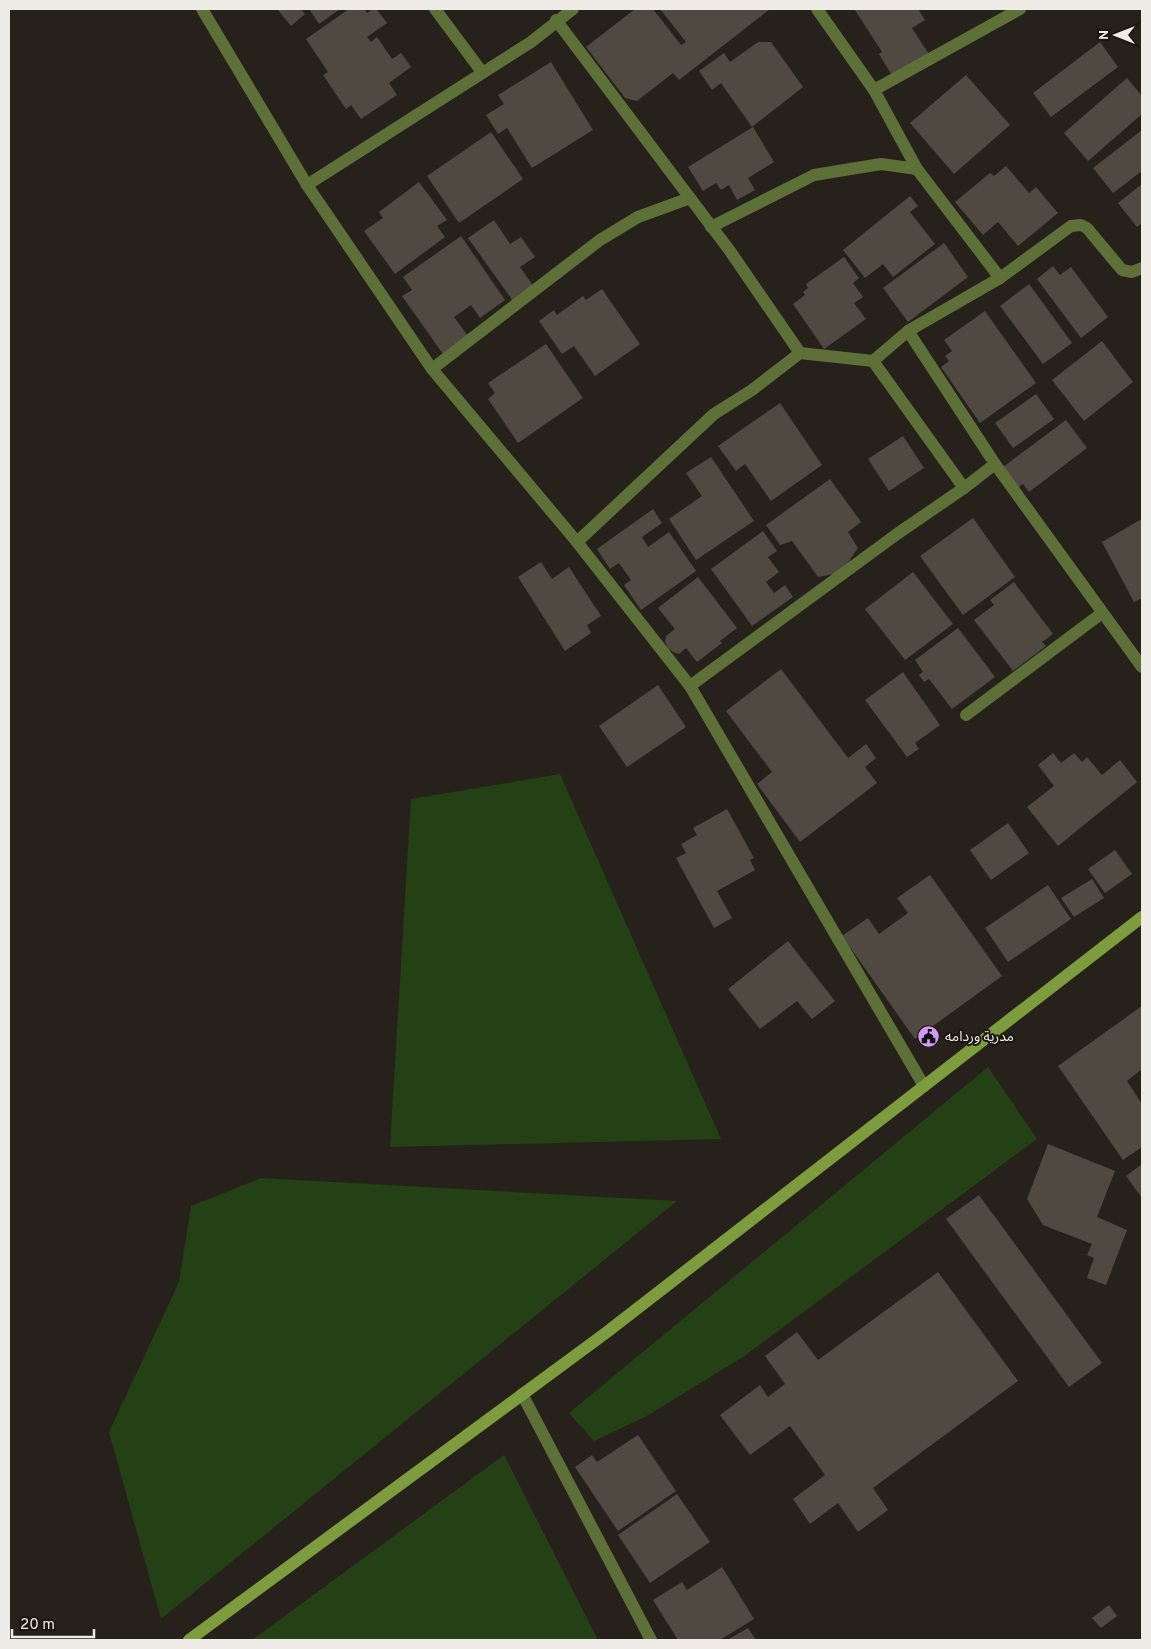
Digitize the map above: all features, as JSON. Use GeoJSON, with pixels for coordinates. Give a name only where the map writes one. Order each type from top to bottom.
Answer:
{"type":"FeatureCollection","features":[{"type":"Feature","properties":{"kind":"street"},"geometry":{"type":"LineString","coordinates":[[202,9],[307,185],[432,370],[577,542],[690,686],[924,1086]]}},
{"type":"Feature","properties":{"kind":"street"},"geometry":{"type":"LineString","coordinates":[[436,9],[482,72]]}},
{"type":"Feature","properties":{"kind":"street"},"geometry":{"type":"LineString","coordinates":[[307,185],[531,42],[556,20],[573,9]]}},
{"type":"Feature","properties":{"kind":"street"},"geometry":{"type":"LineString","coordinates":[[818,9],[874,90],[917,169],[1000,278]]}},
{"type":"Feature","properties":{"kind":"street"},"geometry":{"type":"LineString","coordinates":[[874,90],[1020,9]]}},
{"type":"Feature","properties":{"kind":"street"},"geometry":{"type":"LineString","coordinates":[[556,20],[712,227],[800,353]]}},
{"type":"Feature","properties":{"kind":"street"},"geometry":{"type":"LineString","coordinates":[[712,227],[814,175],[881,164],[917,169]]}},
{"type":"Feature","properties":{"kind":"street"},"geometry":{"type":"LineString","coordinates":[[432,370],[600,240],[638,217],[690,198]]}},
{"type":"Feature","properties":{"kind":"street"},"geometry":{"type":"LineString","coordinates":[[577,542],[714,414],[752,390],[800,353],[873,361],[908,331],[1000,278],[1071,226],[1081,225],[1087,228],[1122,270],[1132,272],[1142,268]]}},
{"type":"Feature","properties":{"kind":"street"},"geometry":{"type":"LineString","coordinates":[[908,331],[995,464],[1142,667]]}},
{"type":"Feature","properties":{"kind":"street"},"geometry":{"type":"LineString","coordinates":[[873,361],[964,488]]}},
{"type":"Feature","properties":{"kind":"street"},"geometry":{"type":"LineString","coordinates":[[690,686],[995,464]]}},
{"type":"Feature","properties":{"kind":"street"},"geometry":{"type":"LineString","coordinates":[[966,715],[1102,613]]}},
{"type":"Feature","properties":{"kind":"street"},"geometry":{"type":"LineString","coordinates":[[189,1640],[607,1332],[1142,917]]}},
{"type":"Feature","properties":{"kind":"street"},"geometry":{"type":"LineString","coordinates":[[522,1394],[652,1640]]}},
{"type":"Feature","properties":{"kind":"green space"},"geometry":{"type":"Polygon","coordinates":[[[560,774],[721,1139],[390,1147],[411,799],[560,774]]]}},
{"type":"Feature","properties":{"kind":"green space"},"geometry":{"type":"Polygon","coordinates":[[[988,1067],[1037,1139],[743,1357],[645,1417],[594,1441],[569,1413],[988,1067]]]}},
{"type":"Feature","properties":{"kind":"green space"},"geometry":{"type":"Polygon","coordinates":[[[261,1178],[677,1201],[161,1619],[109,1432],[179,1282],[191,1206],[261,1178]]]}},
{"type":"Feature","properties":{"kind":"green space"},"geometry":{"type":"Polygon","coordinates":[[[504,1455],[598,1640],[252,1640],[504,1455]]]}},
{"type":"Feature","properties":{"kind":"building"},"geometry":{"type":"Polygon","coordinates":[[[277,9],[301,9],[305,14],[291,26],[277,9]]]}},
{"type":"Feature","properties":{"kind":"building"},"geometry":{"type":"Polygon","coordinates":[[[309,9],[340,9],[319,24],[309,9]]]}},
{"type":"Feature","properties":{"kind":"building"},"geometry":{"type":"Polygon","coordinates":[[[349,9],[364,9],[367,13],[376,9],[387,23],[367,37],[371,42],[377,37],[392,59],[401,53],[411,67],[389,83],[397,95],[361,119],[351,105],[346,109],[323,75],[328,72],[306,39],[349,9]]]}},
{"type":"Feature","properties":{"kind":"building"},"geometry":{"type":"Polygon","coordinates":[[[635,9],[653,9],[681,45],[686,42],[660,9],[770,9],[679,80],[673,73],[637,101],[625,98],[586,47],[635,9]]]}},
{"type":"Feature","properties":{"kind":"building"},"geometry":{"type":"Polygon","coordinates":[[[918,9],[925,20],[912,28],[929,54],[893,77],[879,54],[882,52],[855,10],[918,9]]]}},
{"type":"Feature","properties":{"kind":"building"},"geometry":{"type":"Polygon","coordinates":[[[758,42],[771,42],[803,87],[752,127],[721,83],[712,90],[699,71],[724,53],[730,62],[758,42]]]}},
{"type":"Feature","properties":{"kind":"building"},"geometry":{"type":"Polygon","coordinates":[[[1100,42],[1118,67],[1051,117],[1033,93],[1100,42]]]}},
{"type":"Feature","properties":{"kind":"building"},"geometry":{"type":"Polygon","coordinates":[[[551,62],[593,130],[532,168],[507,128],[498,134],[486,115],[504,104],[498,95],[551,62]]]}},
{"type":"Feature","properties":{"kind":"building"},"geometry":{"type":"Polygon","coordinates":[[[966,75],[1010,125],[954,174],[910,123],[966,75]]]}},
{"type":"Feature","properties":{"kind":"building"},"geometry":{"type":"Polygon","coordinates":[[[1127,78],[1142,96],[1142,114],[1088,161],[1064,133],[1127,78]]]}},
{"type":"Feature","properties":{"kind":"building"},"geometry":{"type":"Polygon","coordinates":[[[753,127],[774,162],[748,178],[755,190],[737,200],[729,185],[721,190],[716,183],[703,191],[688,167],[753,127]]]}},
{"type":"Feature","properties":{"kind":"building"},"geometry":{"type":"Polygon","coordinates":[[[1142,130],[1142,171],[1113,193],[1093,168],[1142,130]]]}},
{"type":"Feature","properties":{"kind":"building"},"geometry":{"type":"Polygon","coordinates":[[[491,132],[523,179],[459,223],[427,176],[491,132]]]}},
{"type":"Feature","properties":{"kind":"building"},"geometry":{"type":"Polygon","coordinates":[[[1006,166],[1029,193],[1036,187],[1058,213],[1018,246],[998,222],[983,235],[955,202],[990,173],[994,176],[1006,166]]]}},
{"type":"Feature","properties":{"kind":"building"},"geometry":{"type":"Polygon","coordinates":[[[419,182],[447,220],[437,226],[445,237],[395,274],[364,231],[383,218],[379,212],[419,182]]]}},
{"type":"Feature","properties":{"kind":"building"},"geometry":{"type":"Polygon","coordinates":[[[1142,184],[1142,223],[1137,227],[1118,203],[1142,184]]]}},
{"type":"Feature","properties":{"kind":"building"},"geometry":{"type":"Polygon","coordinates":[[[910,196],[918,206],[910,212],[935,244],[893,277],[883,264],[865,278],[843,250],[910,196]]]}},
{"type":"Feature","properties":{"kind":"building"},"geometry":{"type":"Polygon","coordinates":[[[494,220],[510,244],[521,237],[535,257],[520,267],[534,287],[513,301],[468,238],[494,220]]]}},
{"type":"Feature","properties":{"kind":"building"},"geometry":{"type":"Polygon","coordinates":[[[461,236],[505,300],[480,318],[471,305],[454,317],[468,336],[443,354],[402,296],[412,290],[403,277],[461,236]]]}},
{"type":"Feature","properties":{"kind":"building"},"geometry":{"type":"Polygon","coordinates":[[[944,243],[968,277],[908,322],[883,288],[944,243]]]}},
{"type":"Feature","properties":{"kind":"building"},"geometry":{"type":"Polygon","coordinates":[[[844,257],[859,278],[853,283],[863,297],[854,303],[866,319],[824,349],[793,304],[805,295],[803,292],[808,288],[806,284],[844,257]]]}},
{"type":"Feature","properties":{"kind":"building"},"geometry":{"type":"Polygon","coordinates":[[[1053,266],[1060,275],[1071,267],[1108,317],[1081,338],[1037,279],[1053,266]]]}},
{"type":"Feature","properties":{"kind":"building"},"geometry":{"type":"Polygon","coordinates":[[[1029,284],[1072,343],[1043,364],[1000,306],[1029,284]]]}},
{"type":"Feature","properties":{"kind":"building"},"geometry":{"type":"Polygon","coordinates":[[[602,289],[640,344],[595,376],[574,346],[562,354],[539,321],[554,310],[557,315],[583,296],[586,300],[602,289]]]}},
{"type":"Feature","properties":{"kind":"building"},"geometry":{"type":"Polygon","coordinates":[[[985,311],[1036,383],[980,423],[941,367],[949,361],[945,356],[952,351],[944,340],[985,311]]]}},
{"type":"Feature","properties":{"kind":"building"},"geometry":{"type":"Polygon","coordinates":[[[1102,341],[1133,382],[1084,421],[1052,380],[1102,341]]]}},
{"type":"Feature","properties":{"kind":"building"},"geometry":{"type":"Polygon","coordinates":[[[546,344],[583,398],[518,443],[488,399],[495,393],[488,383],[546,344]]]}},
{"type":"Feature","properties":{"kind":"building"},"geometry":{"type":"Polygon","coordinates":[[[1036,394],[1054,419],[1013,448],[995,423],[1036,394]]]}},
{"type":"Feature","properties":{"kind":"building"},"geometry":{"type":"Polygon","coordinates":[[[780,403],[822,465],[771,501],[745,464],[736,471],[718,446],[780,403]]]}},
{"type":"Feature","properties":{"kind":"building"},"geometry":{"type":"Polygon","coordinates":[[[1066,420],[1087,448],[1029,492],[1023,484],[1017,488],[1003,467],[1066,420]]]}},
{"type":"Feature","properties":{"kind":"building"},"geometry":{"type":"Polygon","coordinates":[[[903,436],[924,468],[889,491],[868,459],[903,436]]]}},
{"type":"Feature","properties":{"kind":"building"},"geometry":{"type":"Polygon","coordinates":[[[711,457],[754,521],[696,560],[669,519],[702,496],[686,473],[711,457]]]}},
{"type":"Feature","properties":{"kind":"building"},"geometry":{"type":"Polygon","coordinates":[[[830,479],[861,522],[848,532],[858,548],[847,564],[834,574],[818,577],[792,541],[780,545],[766,525],[830,479]]]}},
{"type":"Feature","properties":{"kind":"building"},"geometry":{"type":"Polygon","coordinates":[[[653,509],[662,523],[642,537],[648,547],[669,532],[696,571],[641,610],[624,585],[631,580],[619,563],[610,569],[597,549],[653,509]]]}},
{"type":"Feature","properties":{"kind":"building"},"geometry":{"type":"Polygon","coordinates":[[[973,518],[1015,577],[963,615],[920,556],[973,518]]]}},
{"type":"Feature","properties":{"kind":"building"},"geometry":{"type":"Polygon","coordinates":[[[1142,519],[1142,598],[1134,602],[1102,542],[1142,519]]]}},
{"type":"Feature","properties":{"kind":"building"},"geometry":{"type":"Polygon","coordinates":[[[763,531],[777,551],[768,557],[779,572],[766,582],[774,593],[785,585],[793,597],[752,626],[711,569],[763,531]]]}},
{"type":"Feature","properties":{"kind":"building"},"geometry":{"type":"Polygon","coordinates":[[[541,562],[552,579],[569,567],[601,616],[587,625],[591,633],[565,651],[518,577],[541,562]]]}},
{"type":"Feature","properties":{"kind":"building"},"geometry":{"type":"Polygon","coordinates":[[[913,572],[953,624],[905,660],[865,609],[913,572]]]}},
{"type":"Feature","properties":{"kind":"building"},"geometry":{"type":"Polygon","coordinates":[[[698,577],[737,628],[720,641],[722,643],[697,662],[686,648],[679,654],[668,648],[665,642],[666,636],[675,629],[658,608],[698,577]]]}},
{"type":"Feature","properties":{"kind":"building"},"geometry":{"type":"Polygon","coordinates":[[[1014,582],[1053,634],[1042,642],[1046,646],[1013,671],[974,620],[994,605],[990,600],[1014,582]]]}},
{"type":"Feature","properties":{"kind":"building"},"geometry":{"type":"Polygon","coordinates":[[[958,628],[995,677],[952,709],[929,679],[924,682],[919,675],[923,672],[915,660],[958,628]]]}},
{"type":"Feature","properties":{"kind":"building"},"geometry":{"type":"Polygon","coordinates":[[[781,669],[848,758],[866,744],[876,758],[865,767],[877,783],[800,842],[757,784],[772,772],[726,711],[781,669]]]}},
{"type":"Feature","properties":{"kind":"building"},"geometry":{"type":"Polygon","coordinates":[[[903,672],[940,725],[915,743],[919,749],[907,757],[865,700],[903,672]]]}},
{"type":"Feature","properties":{"kind":"building"},"geometry":{"type":"Polygon","coordinates":[[[658,685],[686,727],[627,767],[599,726],[658,685]]]}},
{"type":"Feature","properties":{"kind":"building"},"geometry":{"type":"Polygon","coordinates":[[[1053,753],[1061,763],[1074,753],[1082,762],[1087,757],[1102,775],[1120,760],[1137,782],[1058,846],[1027,807],[1054,786],[1038,765],[1053,753]]]}},
{"type":"Feature","properties":{"kind":"building"},"geometry":{"type":"Polygon","coordinates":[[[727,809],[754,858],[750,860],[755,870],[717,891],[732,918],[714,928],[676,858],[686,853],[681,844],[697,835],[693,828],[727,809]]]}},
{"type":"Feature","properties":{"kind":"building"},"geometry":{"type":"Polygon","coordinates":[[[1008,823],[1029,853],[991,880],[970,850],[1008,823]]]}},
{"type":"Feature","properties":{"kind":"building"},"geometry":{"type":"Polygon","coordinates":[[[1115,850],[1132,874],[1105,893],[1088,869],[1115,850]]]}},
{"type":"Feature","properties":{"kind":"building"},"geometry":{"type":"Polygon","coordinates":[[[930,875],[1002,976],[915,1039],[842,936],[868,918],[879,934],[908,913],[897,898],[930,875]]]}},
{"type":"Feature","properties":{"kind":"building"},"geometry":{"type":"Polygon","coordinates":[[[1092,879],[1104,898],[1074,917],[1061,898],[1092,879]]]}},
{"type":"Feature","properties":{"kind":"building"},"geometry":{"type":"Polygon","coordinates":[[[1048,885],[1071,919],[1008,962],[985,928],[1048,885]]]}},
{"type":"Feature","properties":{"kind":"building"},"geometry":{"type":"Polygon","coordinates":[[[788,941],[835,1001],[812,1019],[797,1001],[760,1029],[728,989],[788,941]]]}},
{"type":"Feature","properties":{"kind":"building"},"geometry":{"type":"Polygon","coordinates":[[[1142,1006],[1142,1069],[1127,1081],[1142,1104],[1142,1147],[1123,1160],[1058,1066],[1142,1006]]]}},
{"type":"Feature","properties":{"kind":"building"},"geometry":{"type":"Polygon","coordinates":[[[1048,1144],[1115,1171],[1097,1217],[1127,1230],[1106,1285],[1087,1278],[1094,1258],[1087,1255],[1092,1244],[1043,1225],[1027,1199],[1048,1144]]]}},
{"type":"Feature","properties":{"kind":"building"},"geometry":{"type":"Polygon","coordinates":[[[1142,1164],[1142,1198],[1126,1176],[1142,1164]]]}},
{"type":"Feature","properties":{"kind":"building"},"geometry":{"type":"Polygon","coordinates":[[[979,1195],[1102,1363],[1069,1387],[946,1219],[979,1195]]]}},
{"type":"Feature","properties":{"kind":"building"},"geometry":{"type":"Polygon","coordinates":[[[938,1272],[1018,1381],[873,1488],[888,1510],[858,1532],[838,1503],[810,1524],[793,1499],[825,1475],[790,1426],[750,1455],[720,1415],[760,1385],[768,1397],[785,1384],[765,1356],[797,1332],[818,1360],[938,1272]]]}},
{"type":"Feature","properties":{"kind":"building"},"geometry":{"type":"Polygon","coordinates":[[[638,1435],[676,1491],[618,1531],[575,1467],[592,1455],[597,1462],[638,1435]]]}},
{"type":"Feature","properties":{"kind":"building"},"geometry":{"type":"Polygon","coordinates":[[[677,1494],[710,1542],[650,1583],[618,1535],[677,1494]]]}},
{"type":"Feature","properties":{"kind":"building"},"geometry":{"type":"Polygon","coordinates":[[[722,1567],[754,1619],[720,1640],[678,1640],[653,1600],[682,1582],[687,1590],[722,1567]]]}},
{"type":"Feature","properties":{"kind":"building"},"geometry":{"type":"Polygon","coordinates":[[[1109,1605],[1117,1616],[1101,1628],[1092,1618],[1109,1605]]]}},
{"type":"Feature","properties":{"kind":"building"},"geometry":{"type":"Polygon","coordinates":[[[748,1628],[756,1640],[727,1640],[748,1628]]]}},
{"type":"Feature","properties":{"kind":"place","name":"مدرية وردامه"},"geometry":{"type":"Point","coordinates":[929,1037]}}]}
